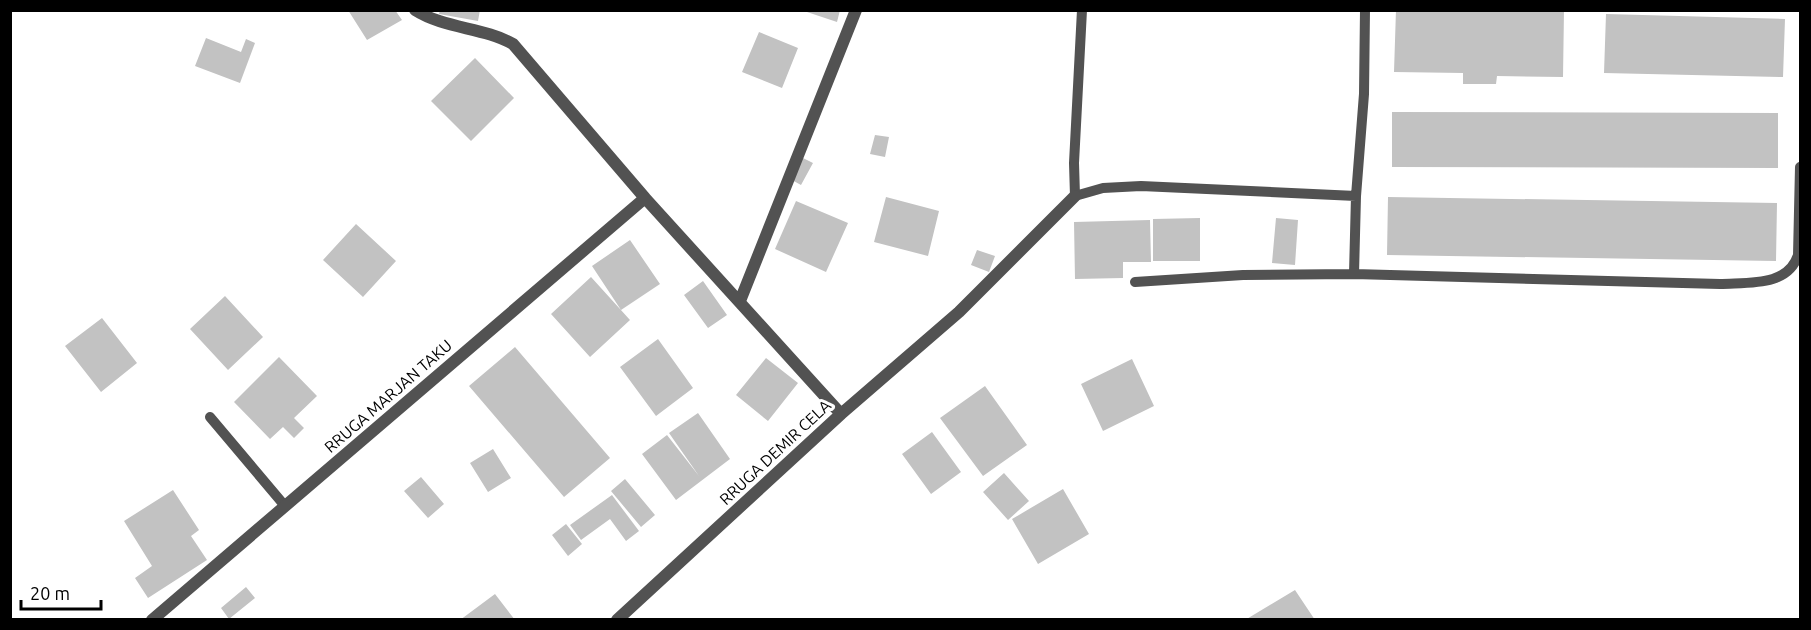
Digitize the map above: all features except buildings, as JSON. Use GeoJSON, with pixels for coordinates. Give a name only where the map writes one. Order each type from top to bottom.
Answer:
{"type":"FeatureCollection","features":[{"type":"Feature","properties":{"kind":"street"},"geometry":{"type":"LineString","coordinates":[[415,10],[436,19],[498,36],[513,44],[645,198],[841,414]]}},
{"type":"Feature","properties":{"kind":"street"},"geometry":{"type":"LineString","coordinates":[[740,301],[856,10]]}},
{"type":"Feature","properties":{"kind":"street","name":"RRUGA DEMIR CELA"},"geometry":{"type":"LineString","coordinates":[[617,620],[841,414],[959,312],[1075,196]]}},
{"type":"Feature","properties":{"kind":"street","name":"RRUGA MARJAN TAKU"},"geometry":{"type":"LineString","coordinates":[[152,620],[645,198]]}},
{"type":"Feature","properties":{"kind":"lane"},"geometry":{"type":"LineString","coordinates":[[1082,10],[1074,164],[1075,196],[1103,189],[1141,186],[1356,196]]}},
{"type":"Feature","properties":{"kind":"lane"},"geometry":{"type":"LineString","coordinates":[[1354,274],[1356,196],[1364,94],[1365,10]]}},
{"type":"Feature","properties":{"kind":"lane"},"geometry":{"type":"LineString","coordinates":[[1135,282],[1243,275],[1354,274],[1720,284],[1775,278],[1788,274],[1798,255],[1800,167]]}},
{"type":"Feature","properties":{"kind":"lane"},"geometry":{"type":"LineString","coordinates":[[210,417],[285,506]]}}]}
